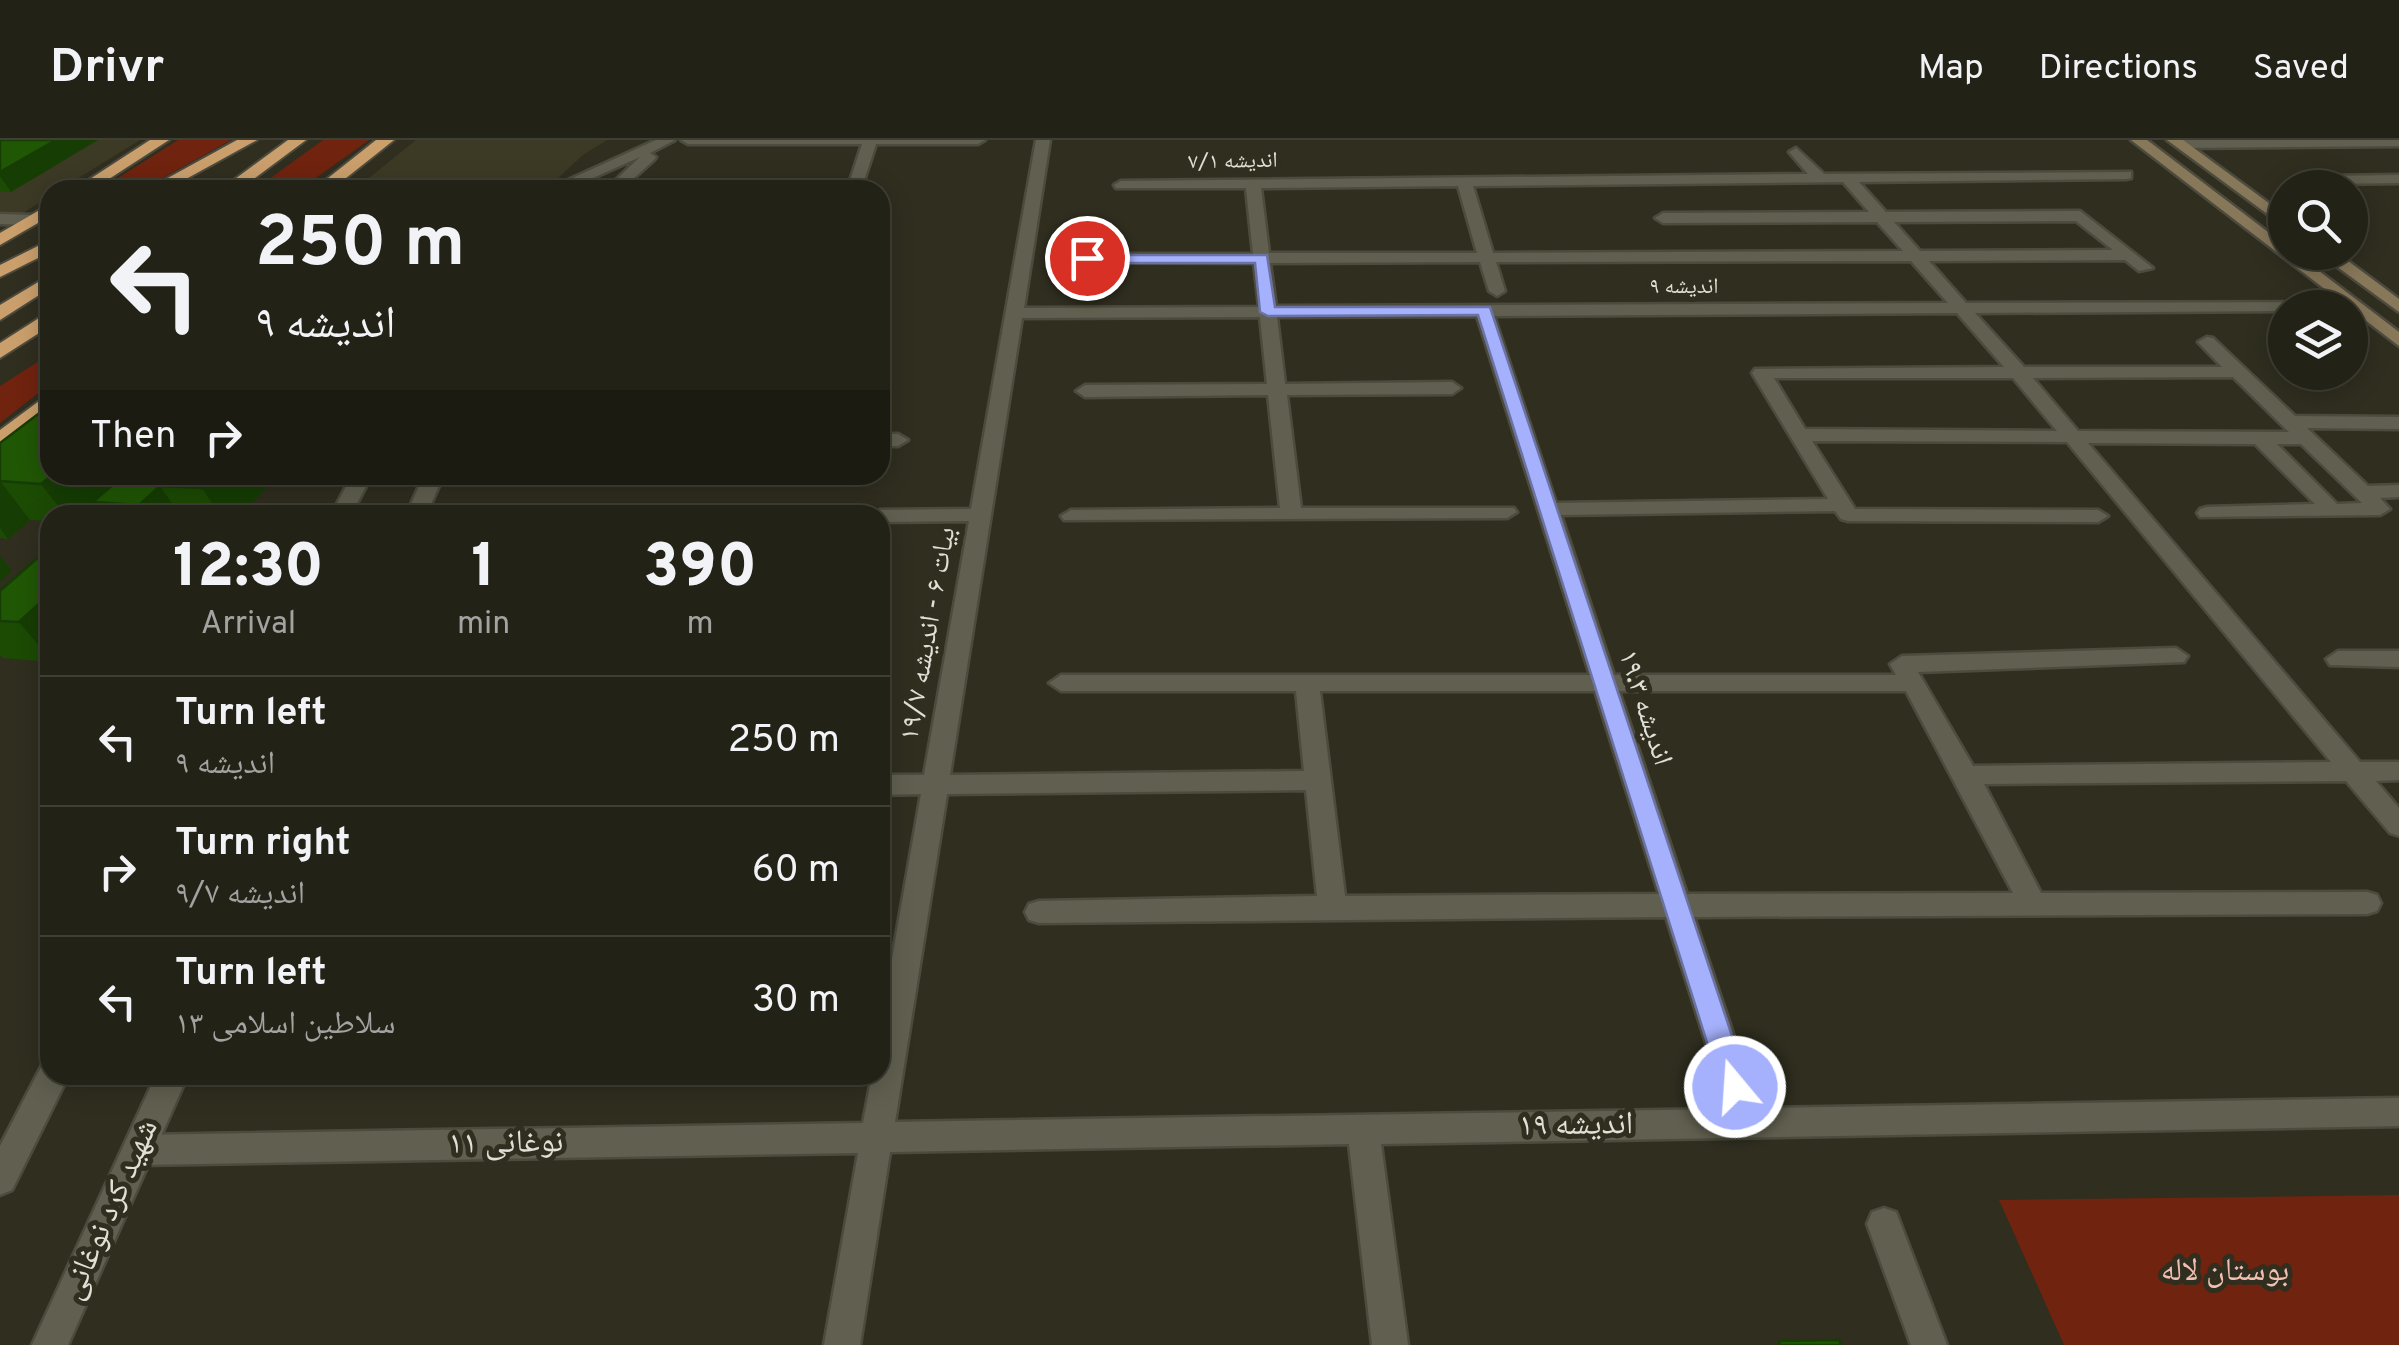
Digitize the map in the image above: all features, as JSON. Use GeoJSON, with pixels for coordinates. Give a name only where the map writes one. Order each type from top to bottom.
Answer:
{"type":"FeatureCollection","features":[{"type":"Feature","properties":{"kind":"highway"},"geometry":{"type":"LineString","coordinates":[[97,180],[161,140]]}},
{"type":"Feature","properties":{"kind":"highway"},"geometry":{"type":"LineString","coordinates":[[174,180],[252,140]]}},
{"type":"Feature","properties":{"kind":"highway"},"geometry":{"type":"LineString","coordinates":[[196,180],[252,140]]}},
{"type":"Feature","properties":{"kind":"highway"},"geometry":{"type":"LineString","coordinates":[[242,180],[298,140]]}},
{"type":"Feature","properties":{"kind":"highway"},"geometry":{"type":"LineString","coordinates":[[335,180],[386,140]]}},
{"type":"Feature","properties":{"kind":"highway"},"geometry":{"type":"LineString","coordinates":[[329,180],[352,167]]}},
{"type":"Feature","properties":{"kind":"highway"},"geometry":{"type":"LineString","coordinates":[[0,240],[40,215]]}},
{"type":"Feature","properties":{"kind":"highway"},"geometry":{"type":"LineString","coordinates":[[0,272],[40,250]]}},
{"type":"Feature","properties":{"kind":"highway"},"geometry":{"type":"LineString","coordinates":[[0,314],[40,287]]}},
{"type":"Feature","properties":{"kind":"highway"},"geometry":{"type":"LineString","coordinates":[[0,352],[40,324]]}},
{"type":"Feature","properties":{"kind":"highway"},"geometry":{"type":"LineString","coordinates":[[0,365],[40,343]]}},
{"type":"Feature","properties":{"kind":"highway"},"geometry":{"type":"LineString","coordinates":[[0,441],[40,407]]}},
{"type":"Feature","properties":{"kind":"main road"},"geometry":{"type":"LineString","coordinates":[[2138,140],[2333,290]]}},
{"type":"Feature","properties":{"kind":"main road"},"geometry":{"type":"LineString","coordinates":[[2177,142],[2268,209]]}},
{"type":"Feature","properties":{"kind":"main road"},"geometry":{"type":"LineString","coordinates":[[2350,270],[2399,307]]}},
{"type":"Feature","properties":{"kind":"main road"},"geometry":{"type":"LineString","coordinates":[[2368,317],[2399,341]]}},
{"type":"Feature","properties":{"kind":"street"},"geometry":{"type":"LineString","coordinates":[[577,180],[668,140]]}},
{"type":"Feature","properties":{"kind":"street"},"geometry":{"type":"LineString","coordinates":[[623,180],[668,140]]}},
{"type":"Feature","properties":{"kind":"street"},"geometry":{"type":"LineString","coordinates":[[688,140],[978,140]]}},
{"type":"Feature","properties":{"kind":"street","name":"بیات ۶ - اندیشه ۱۹/۷"},"geometry":{"type":"LineString","coordinates":[[890,1040],[1043,140]]}},
{"type":"Feature","properties":{"kind":"street"},"geometry":{"type":"LineString","coordinates":[[857,180],[870,142]]}},
{"type":"Feature","properties":{"kind":"street"},"geometry":{"type":"LineString","coordinates":[[2177,142],[2399,142]]}},
{"type":"Feature","properties":{"kind":"street"},"geometry":{"type":"LineString","coordinates":[[1796,152],[1820,178]]}},
{"type":"Feature","properties":{"kind":"street","name":"اندیشه ۱۹.۳"},"geometry":{"type":"LineString","coordinates":[[1439,160],[1456,182],[1488,257],[1491,301],[1548,509],[1747,1123]]}},
{"type":"Feature","properties":{"kind":"street","name":"اندیشه ۷/۱"},"geometry":{"type":"LineString","coordinates":[[1121,185],[1456,182],[1663,218],[1820,178],[2126,175]]}},
{"type":"Feature","properties":{"kind":"street"},"geometry":{"type":"LineString","coordinates":[[2009,176],[2023,190]]}},
{"type":"Feature","properties":{"kind":"street"},"geometry":{"type":"LineString","coordinates":[[1847,178],[2020,373],[2399,826]]}},
{"type":"Feature","properties":{"kind":"street"},"geometry":{"type":"LineString","coordinates":[[2368,179],[2399,179]]}},
{"type":"Feature","properties":{"kind":"street"},"geometry":{"type":"LineString","coordinates":[[1253,184],[1291,514]]}},
{"type":"Feature","properties":{"kind":"street"},"geometry":{"type":"LineString","coordinates":[[2036,203],[2050,216]]}},
{"type":"Feature","properties":{"kind":"street"},"geometry":{"type":"LineString","coordinates":[[1087,258],[1488,257],[1663,218],[2080,216],[2145,268]]}},
{"type":"Feature","properties":{"kind":"street"},"geometry":{"type":"LineString","coordinates":[[0,218],[32,220]]}},
{"type":"Feature","properties":{"kind":"street"},"geometry":{"type":"LineString","coordinates":[[1663,218],[1918,257],[2128,255]]}},
{"type":"Feature","properties":{"kind":"street","name":"اندیشه ۹"},"geometry":{"type":"LineString","coordinates":[[1014,313],[1268,312],[1491,301],[1963,308],[2268,306]]}},
{"type":"Feature","properties":{"kind":"street"},"geometry":{"type":"LineString","coordinates":[[2207,342],[2380,510],[2207,513]]}},
{"type":"Feature","properties":{"kind":"street"},"geometry":{"type":"LineString","coordinates":[[2098,516],[1848,516],[1761,373],[2238,372]]}},
{"type":"Feature","properties":{"kind":"street"},"geometry":{"type":"LineString","coordinates":[[1085,391],[1452,388]]}},
{"type":"Feature","properties":{"kind":"street"},"geometry":{"type":"LineString","coordinates":[[2290,422],[2399,423]]}},
{"type":"Feature","properties":{"kind":"street"},"geometry":{"type":"LineString","coordinates":[[1799,435],[2306,438]]}},
{"type":"Feature","properties":{"kind":"street"},"geometry":{"type":"LineString","coordinates":[[2259,438],[2332,510]]}},
{"type":"Feature","properties":{"kind":"street"},"geometry":{"type":"LineString","coordinates":[[2364,492],[2399,492]]}},
{"type":"Feature","properties":{"kind":"street"},"geometry":{"type":"LineString","coordinates":[[1548,509],[1842,505]]}},
{"type":"Feature","properties":{"kind":"street"},"geometry":{"type":"LineString","coordinates":[[1071,516],[1507,512]]}},
{"type":"Feature","properties":{"kind":"street"},"geometry":{"type":"LineString","coordinates":[[890,516],[980,515]]}},
{"type":"Feature","properties":{"kind":"street"},"geometry":{"type":"LineString","coordinates":[[2033,904],[1902,664],[2176,656]]}},
{"type":"Feature","properties":{"kind":"street"},"geometry":{"type":"LineString","coordinates":[[2338,658],[2399,659]]}},
{"type":"Feature","properties":{"kind":"street"},"geometry":{"type":"LineString","coordinates":[[1307,681],[1332,907]]}},
{"type":"Feature","properties":{"kind":"street"},"geometry":{"type":"LineString","coordinates":[[1061,683],[1913,682]]}},
{"type":"Feature","properties":{"kind":"street"},"geometry":{"type":"LineString","coordinates":[[1966,775],[2399,770]]}},
{"type":"Feature","properties":{"kind":"street"},"geometry":{"type":"LineString","coordinates":[[890,785],[1318,780]]}},
{"type":"Feature","properties":{"kind":"street"},"geometry":{"type":"LineString","coordinates":[[1038,912],[1332,907],[2367,904]]}},
{"type":"Feature","properties":{"kind":"street"},"geometry":{"type":"LineString","coordinates":[[0,1179],[49,1085]]}},
{"type":"Feature","properties":{"kind":"street","name":"شهید کرد نوغانی"},"geometry":{"type":"LineString","coordinates":[[50,1345],[168,1085]]}},
{"type":"Feature","properties":{"kind":"street","name":"بیات ۶ - اندیشه ۱۹/۷"},"geometry":{"type":"LineString","coordinates":[[842,1345],[882,1085]]}},
{"type":"Feature","properties":{"kind":"street","name":"اندیشه ۱۹"},"geometry":{"type":"LineString","coordinates":[[873,1139],[2399,1112]]}},
{"type":"Feature","properties":{"kind":"street"},"geometry":{"type":"LineString","coordinates":[[1363,1131],[1390,1345]]}},
{"type":"Feature","properties":{"kind":"street","name":"نوغانی ۱۱"},"geometry":{"type":"LineString","coordinates":[[140,1150],[873,1139]]}},
{"type":"Feature","properties":{"kind":"street"},"geometry":{"type":"LineString","coordinates":[[1884,1224],[1929,1345]]}},
{"type":"Feature","properties":{"kind":"shaded area"},"geometry":{"type":"Polygon","coordinates":[[[0,140],[140,140],[75,180],[40,180],[40,202],[21,214],[0,213],[0,140]]]}},
{"type":"Feature","properties":{"kind":"shaded area"},"geometry":{"type":"Polygon","coordinates":[[[416,140],[607,140],[556,180],[366,180],[416,140]]]}},
{"type":"Feature","properties":{"kind":"green space"},"geometry":{"type":"Polygon","coordinates":[[[178,140],[231,140],[159,180],[115,180],[178,140]]]}},
{"type":"Feature","properties":{"kind":"green space"},"geometry":{"type":"Polygon","coordinates":[[[323,140],[369,140],[313,180],[268,180],[323,140]]]}},
{"type":"Feature","properties":{"kind":"green space"},"geometry":{"type":"Polygon","coordinates":[[[40,360],[40,392],[0,423],[0,386],[40,360]]]}},
{"type":"Feature","properties":{"kind":"green space","name":"بوستان لاله"},"geometry":{"type":"Polygon","coordinates":[[[2399,1195],[2399,1345],[2064,1345],[1999,1200],[2399,1195]]]}},
{"type":"Feature","properties":{"kind":"building"},"geometry":{"type":"Polygon","coordinates":[[[0,140],[56,140],[0,172],[0,140]]]}},
{"type":"Feature","properties":{"kind":"building"},"geometry":{"type":"Polygon","coordinates":[[[40,413],[40,484],[0,481],[0,443],[40,413]]]}},
{"type":"Feature","properties":{"kind":"building"},"geometry":{"type":"Polygon","coordinates":[[[113,485],[205,485],[160,486],[139,505],[93,502],[113,485]]]}},
{"type":"Feature","properties":{"kind":"building"},"geometry":{"type":"Polygon","coordinates":[[[40,556],[40,603],[19,622],[0,621],[0,591],[40,556]]]}},
{"type":"Feature","properties":{"kind":"building"},"geometry":{"type":"Polygon","coordinates":[[[1839,1340],[1841,1345],[1780,1345],[1779,1341],[1839,1340]]]}},
{"type":"Feature","properties":{"kind":"route"},"geometry":{"type":"LineString","coordinates":[[1087,258],[1262,258],[1268,312],[1484,310],[1735,1087]]}}]}
